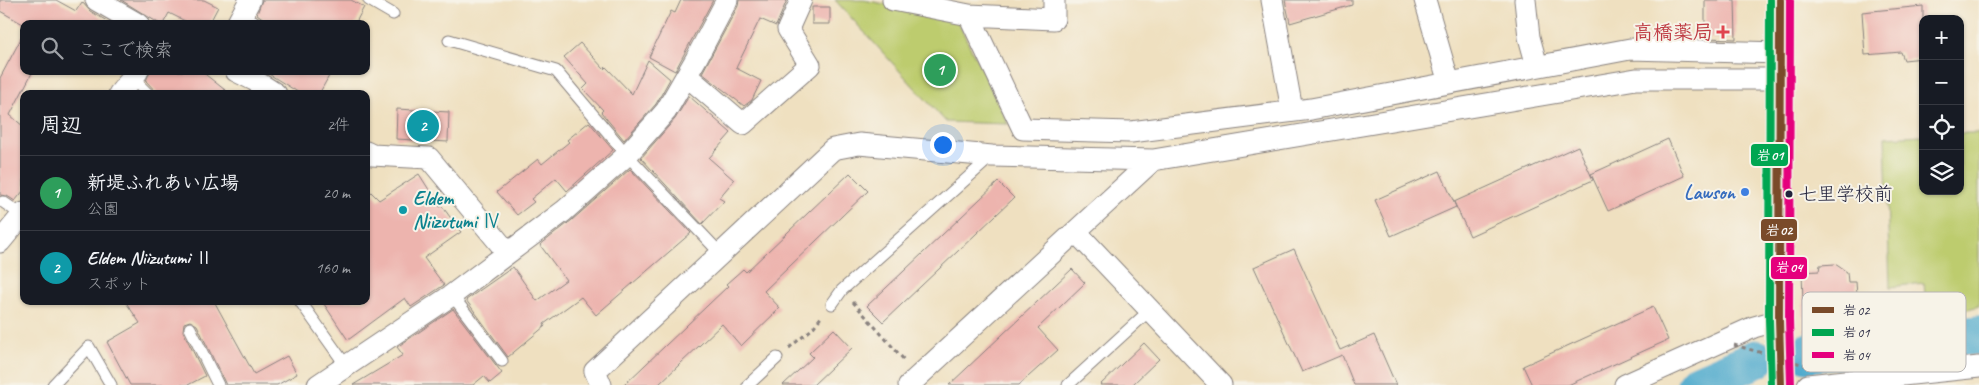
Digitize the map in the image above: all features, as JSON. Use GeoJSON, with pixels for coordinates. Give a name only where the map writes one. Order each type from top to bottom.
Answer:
{"type":"FeatureCollection","features":[{"type":"Feature","properties":{"kind":"main road"},"geometry":{"type":"LineString","coordinates":[[1780,0],[1780,385]]}},
{"type":"Feature","properties":{"kind":"street"},"geometry":{"type":"LineString","coordinates":[[96,0],[131,20]]}},
{"type":"Feature","properties":{"kind":"street"},"geometry":{"type":"LineString","coordinates":[[318,385],[452,295],[564,210],[627,155],[666,111],[687,76],[727,0]]}},
{"type":"Feature","properties":{"kind":"street"},"geometry":{"type":"LineString","coordinates":[[687,76],[743,124],[810,65],[788,29],[801,0]]}},
{"type":"Feature","properties":{"kind":"street"},"geometry":{"type":"LineString","coordinates":[[893,0],[969,15],[1054,19],[1054,0]]}},
{"type":"Feature","properties":{"kind":"street"},"geometry":{"type":"LineString","coordinates":[[1272,0],[1292,110]]}},
{"type":"Feature","properties":{"kind":"street"},"geometry":{"type":"LineString","coordinates":[[1425,0],[1449,83]]}},
{"type":"Feature","properties":{"kind":"street"},"geometry":{"type":"LineString","coordinates":[[1525,0],[1529,37],[1537,66]]}},
{"type":"Feature","properties":{"kind":"street"},"geometry":{"type":"LineString","coordinates":[[969,15],[1024,129],[1131,132],[1292,110],[1630,49],[1780,66]]}},
{"type":"Feature","properties":{"kind":"street"},"geometry":{"type":"LineString","coordinates":[[598,384],[595,371],[833,149],[859,144],[992,156],[1153,160],[1636,79],[1780,66]]}},
{"type":"Feature","properties":{"kind":"street"},"geometry":{"type":"LineString","coordinates":[[244,75],[270,90]]}},
{"type":"Feature","properties":{"kind":"street"},"geometry":{"type":"LineString","coordinates":[[370,154],[429,158],[507,252]]}},
{"type":"Feature","properties":{"kind":"street"},"geometry":{"type":"LineString","coordinates":[[914,380],[1153,160]]}},
{"type":"Feature","properties":{"kind":"street"},"geometry":{"type":"LineString","coordinates":[[0,242],[20,218]]}},
{"type":"Feature","properties":{"kind":"street"},"geometry":{"type":"LineString","coordinates":[[1076,232],[1221,385]]}},
{"type":"Feature","properties":{"kind":"street"},"geometry":{"type":"LineString","coordinates":[[1625,385],[1754,328],[1779,320]]}},
{"type":"Feature","properties":{"kind":"street"},"geometry":{"type":"LineString","coordinates":[[1966,368],[1979,367]]}},
{"type":"Feature","properties":{"kind":"street"},"geometry":{"type":"LineString","coordinates":[[1810,376],[1885,372]]}},
{"type":"Feature","properties":{"kind":"lane"},"geometry":{"type":"LineString","coordinates":[[369,0],[393,14]]}},
{"type":"Feature","properties":{"kind":"lane"},"geometry":{"type":"LineString","coordinates":[[449,40],[556,71],[627,155],[720,253]]}},
{"type":"Feature","properties":{"kind":"lane"},"geometry":{"type":"LineString","coordinates":[[130,81],[142,90]]}},
{"type":"Feature","properties":{"kind":"lane"},"geometry":{"type":"LineString","coordinates":[[832,304],[842,290],[992,156]]}},
{"type":"Feature","properties":{"kind":"lane"},"geometry":{"type":"LineString","coordinates":[[3,202],[20,212]]}},
{"type":"Feature","properties":{"kind":"lane"},"geometry":{"type":"LineString","coordinates":[[452,295],[502,361]]}},
{"type":"Feature","properties":{"kind":"lane"},"geometry":{"type":"LineString","coordinates":[[303,305],[347,367]]}},
{"type":"Feature","properties":{"kind":"lane"},"geometry":{"type":"LineString","coordinates":[[1068,385],[1150,310]]}},
{"type":"Feature","properties":{"kind":"lane"},"geometry":{"type":"LineString","coordinates":[[190,328],[218,385]]}},
{"type":"Feature","properties":{"kind":"lane"},"geometry":{"type":"LineString","coordinates":[[53,385],[89,348],[110,385]]}},
{"type":"Feature","properties":{"kind":"lane"},"geometry":{"type":"LineString","coordinates":[[748,385],[777,358]]}},
{"type":"Feature","properties":{"kind":"path"},"geometry":{"type":"LineString","coordinates":[[842,290],[914,380]]}},
{"type":"Feature","properties":{"kind":"path"},"geometry":{"type":"LineString","coordinates":[[777,358],[812,329],[832,304]]}},
{"type":"Feature","properties":{"kind":"path"},"geometry":{"type":"LineString","coordinates":[[1734,345],[1810,376]]}},
{"type":"Feature","properties":{"kind":"green space"},"geometry":{"type":"Polygon","coordinates":[[[835,0],[864,0],[956,18],[1008,124],[946,122],[835,0]]]}},
{"type":"Feature","properties":{"kind":"green space"},"geometry":{"type":"Polygon","coordinates":[[[1964,133],[1979,133],[1979,306],[1966,310],[1966,292],[1925,292],[1924,283],[1890,287],[1885,137],[1919,135],[1919,195],[1964,195],[1964,133]]]}},
{"type":"Feature","properties":{"kind":"building"},"geometry":{"type":"Polygon","coordinates":[[[0,0],[56,0],[76,11],[82,2],[90,11],[105,20],[20,20],[20,22],[0,11],[0,0]]]}},
{"type":"Feature","properties":{"kind":"building"},"geometry":{"type":"Polygon","coordinates":[[[121,0],[204,0],[218,7],[211,20],[183,20],[169,13],[165,20],[154,20],[121,0]]]}},
{"type":"Feature","properties":{"kind":"building"},"geometry":{"type":"Polygon","coordinates":[[[262,0],[351,0],[364,7],[357,20],[265,20],[257,14],[262,0]]]}},
{"type":"Feature","properties":{"kind":"building"},"geometry":{"type":"Polygon","coordinates":[[[681,0],[713,0],[675,71],[649,57],[671,11],[675,13],[681,0]]]}},
{"type":"Feature","properties":{"kind":"building"},"geometry":{"type":"Polygon","coordinates":[[[739,0],[787,0],[776,26],[760,19],[736,68],[761,81],[752,100],[744,106],[702,73],[738,6],[739,0]]]}},
{"type":"Feature","properties":{"kind":"building"},"geometry":{"type":"Polygon","coordinates":[[[1285,0],[1352,0],[1352,5],[1290,23],[1285,0]]]}},
{"type":"Feature","properties":{"kind":"building"},"geometry":{"type":"Polygon","coordinates":[[[1705,0],[1735,0],[1736,39],[1705,38],[1705,0]]]}},
{"type":"Feature","properties":{"kind":"building"},"geometry":{"type":"Polygon","coordinates":[[[1923,6],[1923,15],[1919,15],[1919,58],[1904,60],[1901,52],[1865,55],[1862,12],[1923,6]]]}},
{"type":"Feature","properties":{"kind":"building"},"geometry":{"type":"Polygon","coordinates":[[[812,7],[830,7],[830,24],[812,24],[812,7]]]}},
{"type":"Feature","properties":{"kind":"building"},"geometry":{"type":"Polygon","coordinates":[[[20,40],[20,75],[31,75],[23,90],[20,90],[20,96],[10,115],[20,124],[20,195],[15,201],[7,196],[0,195],[0,78],[20,40]]]}},
{"type":"Feature","properties":{"kind":"building"},"geometry":{"type":"Polygon","coordinates":[[[580,43],[604,69],[606,67],[632,94],[648,60],[670,79],[656,104],[624,140],[601,112],[603,110],[583,89],[588,84],[564,57],[580,43]]]}},
{"type":"Feature","properties":{"kind":"building"},"geometry":{"type":"Polygon","coordinates":[[[148,75],[206,75],[225,90],[154,90],[146,81],[148,75]]]}},
{"type":"Feature","properties":{"kind":"building"},"geometry":{"type":"Polygon","coordinates":[[[270,75],[329,76],[321,90],[295,90],[270,75]]]}},
{"type":"Feature","properties":{"kind":"building"},"geometry":{"type":"Polygon","coordinates":[[[689,96],[731,133],[709,158],[734,180],[719,198],[724,201],[702,224],[641,158],[675,119],[689,96]]]}},
{"type":"Feature","properties":{"kind":"building"},"geometry":{"type":"Polygon","coordinates":[[[397,109],[449,112],[448,142],[396,139],[397,109]]]}},
{"type":"Feature","properties":{"kind":"building"},"geometry":{"type":"Polygon","coordinates":[[[589,122],[613,150],[567,191],[556,178],[531,199],[534,202],[517,215],[497,192],[538,159],[542,164],[569,142],[567,140],[589,122]]]}},
{"type":"Feature","properties":{"kind":"building"},"geometry":{"type":"Polygon","coordinates":[[[1668,139],[1684,176],[1608,211],[1591,174],[1668,139]]]}},
{"type":"Feature","properties":{"kind":"building"},"geometry":{"type":"Polygon","coordinates":[[[1578,146],[1593,180],[1470,236],[1454,202],[1578,146]]]}},
{"type":"Feature","properties":{"kind":"building"},"geometry":{"type":"Polygon","coordinates":[[[630,169],[691,233],[596,315],[581,297],[544,324],[545,326],[508,357],[466,300],[513,267],[537,301],[566,280],[540,245],[572,220],[630,169]]]}},
{"type":"Feature","properties":{"kind":"building"},"geometry":{"type":"Polygon","coordinates":[[[1440,171],[1456,207],[1391,236],[1375,200],[1440,171]]]}},
{"type":"Feature","properties":{"kind":"building"},"geometry":{"type":"Polygon","coordinates":[[[850,173],[868,191],[764,291],[780,308],[741,346],[722,324],[658,385],[624,385],[728,286],[726,284],[743,269],[746,272],[850,173]]]}},
{"type":"Feature","properties":{"kind":"building"},"geometry":{"type":"Polygon","coordinates":[[[419,174],[440,207],[442,206],[461,232],[424,258],[444,285],[411,307],[405,298],[348,340],[325,305],[370,305],[370,191],[379,200],[419,174]]]}},
{"type":"Feature","properties":{"kind":"building"},"geometry":{"type":"Polygon","coordinates":[[[998,182],[1014,198],[883,322],[867,306],[998,182]]]}},
{"type":"Feature","properties":{"kind":"building"},"geometry":{"type":"Polygon","coordinates":[[[1294,249],[1340,350],[1374,335],[1396,385],[1354,385],[1342,355],[1302,372],[1254,267],[1294,249]]]}},
{"type":"Feature","properties":{"kind":"building"},"geometry":{"type":"Polygon","coordinates":[[[1835,264],[1847,272],[1848,282],[1856,282],[1857,292],[1803,292],[1802,272],[1819,271],[1820,265],[1835,264]]]}},
{"type":"Feature","properties":{"kind":"building"},"geometry":{"type":"Polygon","coordinates":[[[1072,269],[1085,283],[1038,328],[1058,350],[1019,385],[949,385],[1072,269]]]}},
{"type":"Feature","properties":{"kind":"building"},"geometry":{"type":"Polygon","coordinates":[[[128,305],[216,305],[254,374],[287,356],[297,374],[277,385],[226,385],[197,325],[190,321],[184,323],[183,331],[205,376],[188,385],[130,385],[107,342],[140,323],[128,305]]]}},
{"type":"Feature","properties":{"kind":"building"},"geometry":{"type":"Polygon","coordinates":[[[1653,307],[1668,340],[1568,385],[1532,385],[1523,366],[1653,307]]]}},
{"type":"Feature","properties":{"kind":"building"},"geometry":{"type":"Polygon","coordinates":[[[453,309],[502,373],[490,383],[484,376],[473,385],[353,385],[403,355],[397,347],[453,309]]]}},
{"type":"Feature","properties":{"kind":"building"},"geometry":{"type":"Polygon","coordinates":[[[834,329],[852,348],[813,385],[783,385],[813,357],[809,353],[834,329]]]}},
{"type":"Feature","properties":{"kind":"building"},"geometry":{"type":"Polygon","coordinates":[[[1144,343],[1159,359],[1132,385],[1100,385],[1144,343]]]}},
{"type":"Feature","properties":{"kind":"waterway"},"geometry":{"type":"LineString","coordinates":[[1966,336],[1979,335]]}},
{"type":"Feature","properties":{"kind":"waterway"},"geometry":{"type":"LineString","coordinates":[[1696,385],[1756,359]]}},
{"type":"Feature","properties":{"kind":"transit line","name":"岩01"},"geometry":{"type":"LineString","coordinates":[[1770,0],[1769,320],[1771,385]]}},
{"type":"Feature","properties":{"kind":"transit line","name":"岩02"},"geometry":{"type":"LineString","coordinates":[[1780,0],[1779,320],[1781,385]]}},
{"type":"Feature","properties":{"kind":"transit line","name":"岩04"},"geometry":{"type":"LineString","coordinates":[[1790,0],[1789,320],[1791,385]]}},
{"type":"Feature","properties":{"kind":"place","name":"高橋薬局"},"geometry":{"type":"Point","coordinates":[1723,32]}},
{"type":"Feature","properties":{"kind":"place","name":"新堤ふれあい広場"},"geometry":{"type":"Point","coordinates":[940,70]}},
{"type":"Feature","properties":{"kind":"place","name":"Eldem Niizutumi Ⅱ"},"geometry":{"type":"Point","coordinates":[423,126]}},
{"type":"Feature","properties":{"kind":"place","name":"Lawson"},"geometry":{"type":"Point","coordinates":[1745,192]}},
{"type":"Feature","properties":{"kind":"place","name":"七里学校前"},"geometry":{"type":"Point","coordinates":[1789,194]}},
{"type":"Feature","properties":{"kind":"place","name":"Eldem Niizutumi Ⅳ"},"geometry":{"type":"Point","coordinates":[403,210]}}]}
